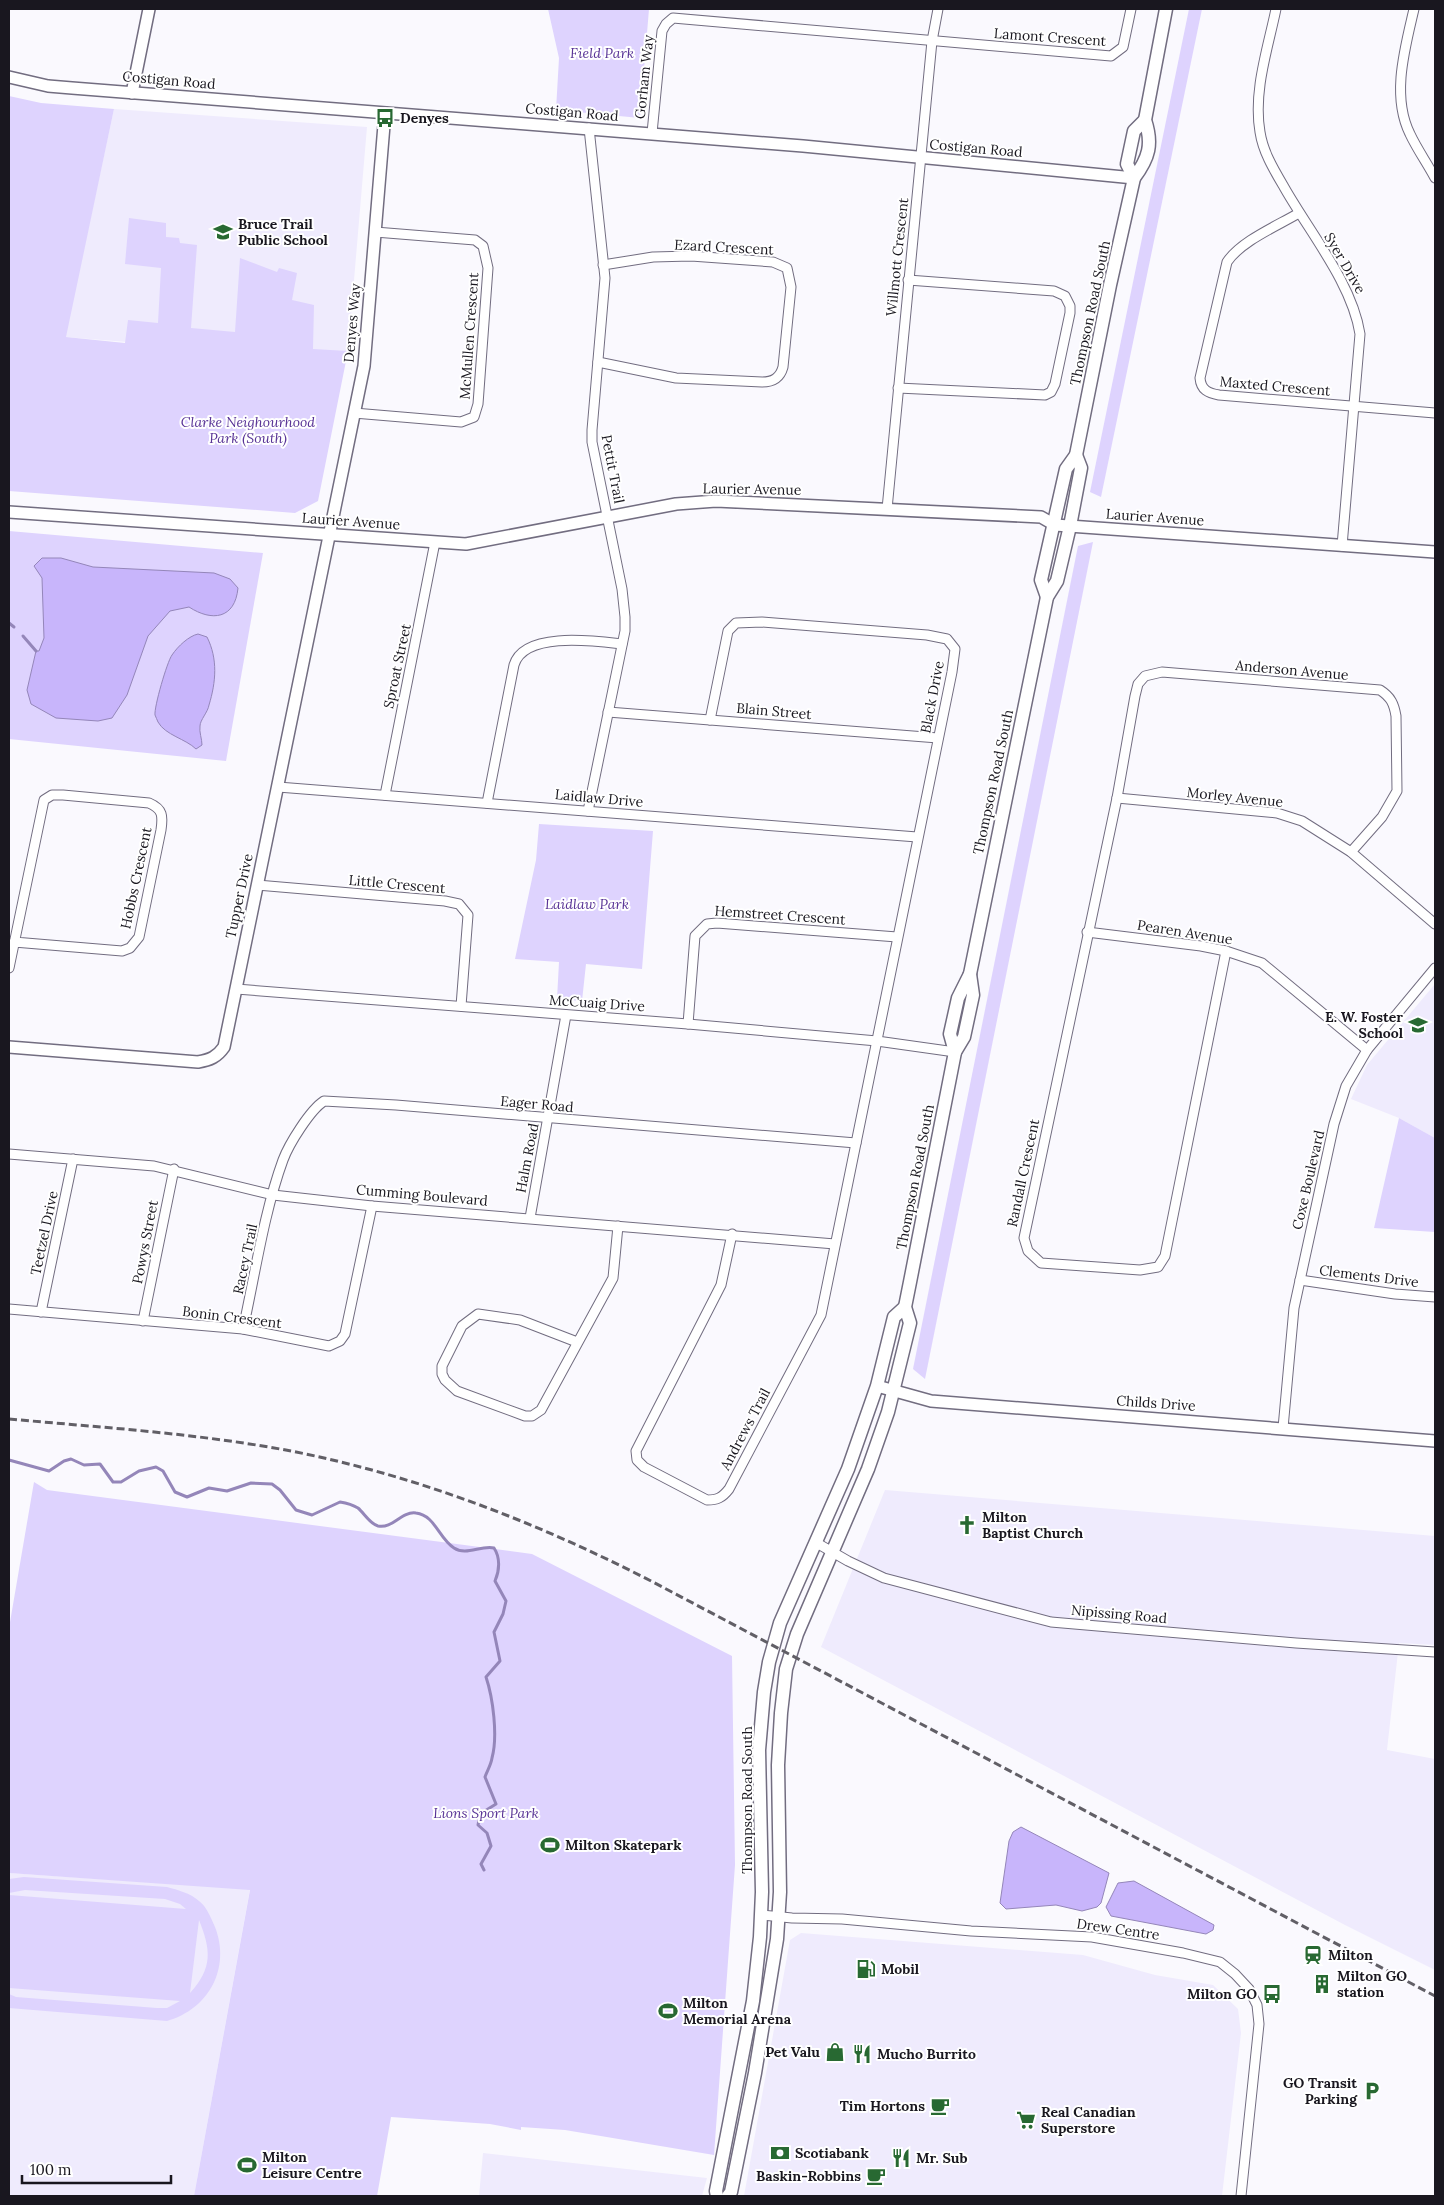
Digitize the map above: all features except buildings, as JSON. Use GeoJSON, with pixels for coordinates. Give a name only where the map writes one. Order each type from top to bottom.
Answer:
{"type":"FeatureCollection","features":[{"type":"Feature","properties":{"kind":"main road","name":"Thompson Road South"},"geometry":{"type":"LineString","coordinates":[[1046,597],[1041,580],[1066,468],[1076,455],[1134,178],[1128,164],[1134,131],[1145,120],[1166,9]]}},
{"type":"Feature","properties":{"kind":"main road","name":"Thompson Road South"},"geometry":{"type":"LineString","coordinates":[[728,2196],[731,2192],[755,2073],[777,1939],[778,1765],[786,1669],[798,1634],[868,1469],[894,1392],[910,1323],[905,1307],[955,1052],[950,1034],[958,998],[970,974],[1046,597],[1057,581],[1070,526],[1081,468],[1076,455]]}},
{"type":"Feature","properties":{"kind":"main road","name":"Thompson Road South"},"geometry":{"type":"LineString","coordinates":[[717,2196],[716,2191],[753,2001],[761,1915],[759,1750],[764,1692],[769,1662],[780,1623],[814,1542],[848,1469],[877,1386],[894,1317],[905,1307]]}},
{"type":"Feature","properties":{"kind":"street"},"geometry":{"type":"LineString","coordinates":[[132,92],[149,9]]}},
{"type":"Feature","properties":{"kind":"street","name":"Willmott Crescent"},"geometry":{"type":"LineString","coordinates":[[887,509],[920,158],[932,41],[938,9]]}},
{"type":"Feature","properties":{"kind":"street","name":"Lamont Crescent"},"geometry":{"type":"LineString","coordinates":[[932,41],[1111,56],[1123,48],[1131,9]]}},
{"type":"Feature","properties":{"kind":"street","name":"Syer Drive"},"geometry":{"type":"LineString","coordinates":[[1276,9],[1259,94],[1260,132],[1274,170],[1343,284],[1358,318],[1360,334],[1342,546]]}},
{"type":"Feature","properties":{"kind":"street"},"geometry":{"type":"LineString","coordinates":[[1414,9],[1404,55],[1400,95],[1409,133],[1435,178]]}},
{"type":"Feature","properties":{"kind":"street","name":"Gorham Way"},"geometry":{"type":"LineString","coordinates":[[652,133],[662,31],[673,18],[932,41]]}},
{"type":"Feature","properties":{"kind":"street","name":"Costigan Road"},"geometry":{"type":"LineString","coordinates":[[9,76],[48,86],[652,133],[1134,178]]}},
{"type":"Feature","properties":{"kind":"street","name":"Denyes Way"},"geometry":{"type":"LineString","coordinates":[[329,534],[364,366],[385,112]]}},
{"type":"Feature","properties":{"kind":"street","name":"Pettit Trail"},"geometry":{"type":"LineString","coordinates":[[588,811],[625,631],[625,602],[592,442],[605,278],[589,128]]}},
{"type":"Feature","properties":{"kind":"street","name":"Maxted Crescent"},"geometry":{"type":"LineString","coordinates":[[1299,213],[1237,250],[1227,262],[1201,383],[1202,388],[1210,394],[1355,407]]}},
{"type":"Feature","properties":{"kind":"street","name":"McMullen Crescent"},"geometry":{"type":"LineString","coordinates":[[354,414],[461,422],[474,418],[478,404],[488,284],[487,258],[483,246],[475,240],[376,232]]}},
{"type":"Feature","properties":{"kind":"street","name":"Ezard Crescent"},"geometry":{"type":"LineString","coordinates":[[598,362],[676,378],[762,382],[775,380],[781,374],[783,367],[791,288],[786,268],[773,262],[691,256],[653,257],[603,265]]}},
{"type":"Feature","properties":{"kind":"street"},"geometry":{"type":"LineString","coordinates":[[898,388],[1045,395],[1051,392],[1054,384],[1070,312],[1070,306],[1065,296],[1054,291],[908,280]]}},
{"type":"Feature","properties":{"kind":"street"},"geometry":{"type":"LineString","coordinates":[[1355,407],[1435,413]]}},
{"type":"Feature","properties":{"kind":"street","name":"Laurier Avenue"},"geometry":{"type":"LineString","coordinates":[[9,512],[466,544],[676,504],[716,501],[1041,517],[1054,525],[1435,552]]}},
{"type":"Feature","properties":{"kind":"street","name":"Tupper Drive"},"geometry":{"type":"LineString","coordinates":[[9,1047],[198,1062],[218,1056],[224,1047],[329,534]]}},
{"type":"Feature","properties":{"kind":"street","name":"Sproat Street"},"geometry":{"type":"LineString","coordinates":[[385,795],[435,542]]}},
{"type":"Feature","properties":{"kind":"street","name":"Black Drive"},"geometry":{"type":"LineString","coordinates":[[710,720],[728,631],[736,622],[762,622],[927,635],[947,640],[955,649],[877,1041]]}},
{"type":"Feature","properties":{"kind":"street"},"geometry":{"type":"LineString","coordinates":[[487,803],[516,658],[533,647],[576,639],[622,644]]}},
{"type":"Feature","properties":{"kind":"street","name":"Anderson Avenue"},"geometry":{"type":"LineString","coordinates":[[1117,798],[1135,696],[1138,684],[1145,676],[1162,672],[1380,690],[1394,704],[1397,791],[1382,817],[1351,852]]}},
{"type":"Feature","properties":{"kind":"street","name":"Blain Street"},"geometry":{"type":"LineString","coordinates":[[608,712],[938,738]]}},
{"type":"Feature","properties":{"kind":"street","name":"Laidlaw Drive"},"geometry":{"type":"LineString","coordinates":[[278,786],[918,838]]}},
{"type":"Feature","properties":{"kind":"street","name":"Hobbs Crescent"},"geometry":{"type":"LineString","coordinates":[[9,968],[14,942],[44,800],[52,795],[82,797],[149,803],[161,810],[163,817],[139,937],[130,948],[122,951],[14,942]]}},
{"type":"Feature","properties":{"kind":"street","name":"Morley Avenue"},"geometry":{"type":"LineString","coordinates":[[1117,798],[1277,813],[1302,821],[1351,852],[1435,924]]}},
{"type":"Feature","properties":{"kind":"street","name":"Randall Crescent"},"geometry":{"type":"LineString","coordinates":[[1117,798],[1087,932],[1024,1238],[1028,1251],[1041,1263],[1140,1270],[1158,1267],[1165,1256],[1226,951]]}},
{"type":"Feature","properties":{"kind":"street","name":"Little Crescent"},"geometry":{"type":"LineString","coordinates":[[257,885],[445,900],[459,904],[468,914],[461,1006]]}},
{"type":"Feature","properties":{"kind":"street","name":"Hemstreet Crescent"},"geometry":{"type":"LineString","coordinates":[[688,1024],[695,936],[708,924],[717,923],[897,937]]}},
{"type":"Feature","properties":{"kind":"street","name":"Pearen Avenue"},"geometry":{"type":"LineString","coordinates":[[1087,932],[1226,951],[1262,963],[1367,1050]]}},
{"type":"Feature","properties":{"kind":"street","name":"Coxe Boulevard"},"geometry":{"type":"LineString","coordinates":[[1283,1428],[1290,1340],[1300,1280],[1334,1124],[1346,1086],[1367,1050],[1435,968]]}},
{"type":"Feature","properties":{"kind":"street","name":"McCuaig Drive"},"geometry":{"type":"LineString","coordinates":[[236,989],[688,1024],[877,1041],[955,1052]]}},
{"type":"Feature","properties":{"kind":"street","name":"Halm Road"},"geometry":{"type":"LineString","coordinates":[[530,1218],[566,1015]]}},
{"type":"Feature","properties":{"kind":"street","name":"Andrews Trail"},"geometry":{"type":"LineString","coordinates":[[732,1234],[720,1285],[636,1450],[638,1460],[644,1467],[707,1500],[716,1500],[724,1496],[821,1315],[877,1041]]}},
{"type":"Feature","properties":{"kind":"street","name":"Eager Road"},"geometry":{"type":"LineString","coordinates":[[273,1195],[283,1159],[309,1114],[324,1101],[396,1105],[856,1143]]}},
{"type":"Feature","properties":{"kind":"street","name":"Cumming Boulevard"},"geometry":{"type":"LineString","coordinates":[[9,1154],[154,1166],[174,1169],[273,1195],[372,1206],[732,1234],[835,1244]]}},
{"type":"Feature","properties":{"kind":"street","name":"Teetzel Drive"},"geometry":{"type":"LineString","coordinates":[[41,1312],[73,1159]]}},
{"type":"Feature","properties":{"kind":"street","name":"Powys Street"},"geometry":{"type":"LineString","coordinates":[[143,1320],[174,1169]]}},
{"type":"Feature","properties":{"kind":"street","name":"Racey Trail"},"geometry":{"type":"LineString","coordinates":[[243,1329],[273,1195]]}},
{"type":"Feature","properties":{"kind":"street","name":"Bonin Crescent"},"geometry":{"type":"LineString","coordinates":[[9,1309],[243,1329],[329,1346],[340,1341],[345,1334],[372,1206]]}},
{"type":"Feature","properties":{"kind":"street"},"geometry":{"type":"LineString","coordinates":[[577,1342],[520,1320],[478,1314],[462,1326],[442,1366],[442,1374],[449,1386],[456,1391],[518,1414],[532,1416],[541,1410],[613,1278],[618,1226]]}},
{"type":"Feature","properties":{"kind":"street","name":"Clements Drive"},"geometry":{"type":"LineString","coordinates":[[1300,1280],[1396,1294],[1435,1297]]}},
{"type":"Feature","properties":{"kind":"street","name":"Childs Drive"},"geometry":{"type":"LineString","coordinates":[[877,1386],[931,1401],[1435,1441]]}},
{"type":"Feature","properties":{"kind":"street","name":"Nipissing Road"},"geometry":{"type":"LineString","coordinates":[[814,1542],[884,1578],[1051,1622],[1296,1643],[1435,1652]]}},
{"type":"Feature","properties":{"kind":"street","name":"Drew Centre"},"geometry":{"type":"LineString","coordinates":[[761,1915],[842,1919],[971,1932],[1092,1937],[1160,1948],[1220,1962],[1249,1989],[1257,2005],[1259,2024],[1241,2196]]}},
{"type":"Feature","properties":{"kind":"shaded area","name":"Bruce Trail Public School"},"geometry":{"type":"Polygon","coordinates":[[[114,109],[367,127],[348,351],[214,349],[65,337],[114,109]]]}},
{"type":"Feature","properties":{"kind":"shaded area"},"geometry":{"type":"Polygon","coordinates":[[[42,558],[61,558],[93,567],[214,573],[230,579],[238,588],[232,606],[221,615],[206,615],[189,607],[170,611],[148,636],[127,695],[112,718],[98,721],[56,718],[31,704],[27,690],[36,651],[39,651],[44,638],[42,578],[34,566],[42,558]]]}},
{"type":"Feature","properties":{"kind":"shaded area"},"geometry":{"type":"Polygon","coordinates":[[[198,634],[207,637],[211,645],[215,671],[208,708],[200,724],[202,745],[196,749],[165,730],[155,715],[161,685],[172,655],[184,642],[198,634]]]}},
{"type":"Feature","properties":{"kind":"shaded area","name":"E. W. Foster School"},"geometry":{"type":"Polygon","coordinates":[[[1435,984],[1435,1138],[1399,1118],[1351,1099],[1367,1065],[1435,984]]]}},
{"type":"Feature","properties":{"kind":"shaded area"},"geometry":{"type":"Polygon","coordinates":[[[885,1490],[1435,1536],[1435,1645],[1399,1643],[1387,1750],[1435,1759],[1435,1970],[1345,1925],[821,1647],[885,1490]]]}},
{"type":"Feature","properties":{"kind":"shaded area"},"geometry":{"type":"Polygon","coordinates":[[[1021,1827],[1109,1873],[1101,1903],[1097,1907],[1082,1911],[1056,1905],[1006,1909],[1000,1903],[1009,1841],[1013,1832],[1021,1827]]]}},
{"type":"Feature","properties":{"kind":"shaded area"},"geometry":{"type":"Polygon","coordinates":[[[9,1873],[250,1889],[194,2196],[9,2196],[9,1873]]]}},
{"type":"Feature","properties":{"kind":"shaded area"},"geometry":{"type":"Polygon","coordinates":[[[1134,1881],[1214,1925],[1213,1930],[1206,1934],[1111,1916],[1106,1907],[1118,1883],[1134,1881]]]}},
{"type":"Feature","properties":{"kind":"shaded area"},"geometry":{"type":"Polygon","coordinates":[[[801,1933],[1083,1955],[1155,1975],[1213,1985],[1238,2009],[1241,2033],[1222,2196],[744,2196],[790,1940],[801,1933]]]}},
{"type":"Feature","properties":{"kind":"shaded area"},"geometry":{"type":"Polygon","coordinates":[[[483,2153],[707,2178],[702,2196],[479,2196],[483,2153]]]}},
{"type":"Feature","properties":{"kind":"green space","name":"Field Park"},"geometry":{"type":"Polygon","coordinates":[[[548,9],[649,9],[640,118],[556,110],[559,58],[548,9]]]}},
{"type":"Feature","properties":{"kind":"green space"},"geometry":{"type":"Polygon","coordinates":[[[1189,9],[1202,9],[1101,497],[1090,492],[1189,9]]]}},
{"type":"Feature","properties":{"kind":"green space","name":"Clarke Neighourhood Park (South)"},"geometry":{"type":"Polygon","coordinates":[[[9,96],[41,103],[114,109],[66,337],[125,343],[128,320],[158,323],[161,268],[125,264],[129,218],[166,223],[166,237],[179,238],[180,243],[197,245],[191,328],[235,332],[240,258],[277,272],[279,268],[297,273],[292,300],[314,305],[313,349],[348,351],[318,501],[295,513],[9,491],[9,96]]]}},
{"type":"Feature","properties":{"kind":"green space"},"geometry":{"type":"Polygon","coordinates":[[[9,531],[263,553],[226,761],[9,739],[9,531]]]}},
{"type":"Feature","properties":{"kind":"green space"},"geometry":{"type":"Polygon","coordinates":[[[1093,542],[925,1379],[913,1369],[1078,546],[1093,542]]]}},
{"type":"Feature","properties":{"kind":"green space","name":"Laidlaw Park"},"geometry":{"type":"Polygon","coordinates":[[[539,824],[653,831],[642,969],[586,964],[582,1001],[557,999],[559,962],[515,959],[536,860],[539,824]]]}},
{"type":"Feature","properties":{"kind":"green space"},"geometry":{"type":"Polygon","coordinates":[[[1399,1118],[1435,1138],[1435,1232],[1374,1228],[1399,1118]]]}},
{"type":"Feature","properties":{"kind":"green space","name":"Lions Sport Park"},"geometry":{"type":"Polygon","coordinates":[[[34,1482],[47,1490],[532,1554],[732,1656],[735,1865],[714,2155],[565,2130],[521,2127],[521,2130],[490,2124],[391,2117],[377,2196],[194,2196],[250,1890],[9,1873],[9,1628],[34,1482]]]}},
{"type":"Feature","properties":{"kind":"green space"},"geometry":{"type":"Polygon","coordinates":[[[24,1877],[167,1887],[192,1896],[207,1909],[219,1942],[218,1972],[213,1985],[205,1997],[194,2007],[182,2015],[167,2021],[9,2008],[9,1994],[16,1997],[157,2008],[167,2008],[180,2001],[9,1988],[9,1895],[186,1909],[180,1904],[165,1899],[25,1890],[9,1893],[9,1879],[24,1877]],[[199,1920],[190,1993],[203,1975],[208,1958],[199,1920]]]}},
{"type":"Feature","properties":{"kind":"waterway"},"geometry":{"type":"LineString","coordinates":[[9,623],[14,627]]}},
{"type":"Feature","properties":{"kind":"waterway"},"geometry":{"type":"LineString","coordinates":[[23,636],[36,651]]}},
{"type":"Feature","properties":{"kind":"waterway"},"geometry":{"type":"LineString","coordinates":[[9,1460],[49,1471],[64,1461],[71,1459],[84,1465],[100,1464],[113,1482],[121,1482],[139,1471],[156,1467],[163,1471],[175,1492],[187,1497],[209,1488],[227,1491],[251,1483],[272,1484],[280,1490],[296,1510],[312,1515],[340,1502],[358,1508],[372,1523],[378,1526],[388,1525],[406,1515],[416,1513],[428,1518],[444,1539],[454,1548],[463,1551],[494,1548],[499,1564],[495,1581],[506,1601],[503,1614],[494,1632],[500,1661],[486,1677],[493,1706],[495,1739],[491,1761],[485,1777],[496,1804],[480,1814],[478,1825],[487,1833],[491,1846],[481,1864],[484,1870]]}},
{"type":"Feature","properties":{"kind":"railway"},"geometry":{"type":"LineString","coordinates":[[9,1419],[232,1441],[306,1454],[396,1477],[484,1506],[527,1523],[653,1582],[1435,1996]]}},
{"type":"Feature","properties":{"kind":"place","name":"Denyes"},"geometry":{"type":"Point","coordinates":[385,118]}},
{"type":"Feature","properties":{"kind":"place","name":"Bruce Trail Public School"},"geometry":{"type":"Point","coordinates":[223,232]}},
{"type":"Feature","properties":{"kind":"place","name":"E. W. Foster School"},"geometry":{"type":"Point","coordinates":[1418,1025]}},
{"type":"Feature","properties":{"kind":"place","name":"Milton Baptist Church"},"geometry":{"type":"Point","coordinates":[967,1525]}},
{"type":"Feature","properties":{"kind":"place","name":"Milton Skatepark"},"geometry":{"type":"Point","coordinates":[550,1845]}},
{"type":"Feature","properties":{"kind":"place","name":"Milton"},"geometry":{"type":"Point","coordinates":[1313,1955]}},
{"type":"Feature","properties":{"kind":"place","name":"Mobil"},"geometry":{"type":"Point","coordinates":[866,1969]}},
{"type":"Feature","properties":{"kind":"place","name":"Milton GO station"},"geometry":{"type":"Point","coordinates":[1322,1984]}},
{"type":"Feature","properties":{"kind":"place","name":"Milton GO"},"geometry":{"type":"Point","coordinates":[1272,1994]}},
{"type":"Feature","properties":{"kind":"place","name":"Milton Memorial Arena"},"geometry":{"type":"Point","coordinates":[668,2011]}},
{"type":"Feature","properties":{"kind":"place","name":"Pet Valu"},"geometry":{"type":"Point","coordinates":[835,2052]}},
{"type":"Feature","properties":{"kind":"place","name":"Mucho Burrito"},"geometry":{"type":"Point","coordinates":[862,2054]}},
{"type":"Feature","properties":{"kind":"place","name":"GO Transit Parking"},"geometry":{"type":"Point","coordinates":[1372,2091]}},
{"type":"Feature","properties":{"kind":"place","name":"Tim Hortons"},"geometry":{"type":"Point","coordinates":[940,2106]}},
{"type":"Feature","properties":{"kind":"place","name":"Real Canadian Superstore"},"geometry":{"type":"Point","coordinates":[1026,2120]}},
{"type":"Feature","properties":{"kind":"place","name":"Scotiabank"},"geometry":{"type":"Point","coordinates":[780,2153]}},
{"type":"Feature","properties":{"kind":"place","name":"Mr. Sub"},"geometry":{"type":"Point","coordinates":[901,2158]}},
{"type":"Feature","properties":{"kind":"place","name":"Milton Leisure Centre"},"geometry":{"type":"Point","coordinates":[247,2165]}},
{"type":"Feature","properties":{"kind":"place","name":"Baskin-Robbins"},"geometry":{"type":"Point","coordinates":[876,2176]}}]}
